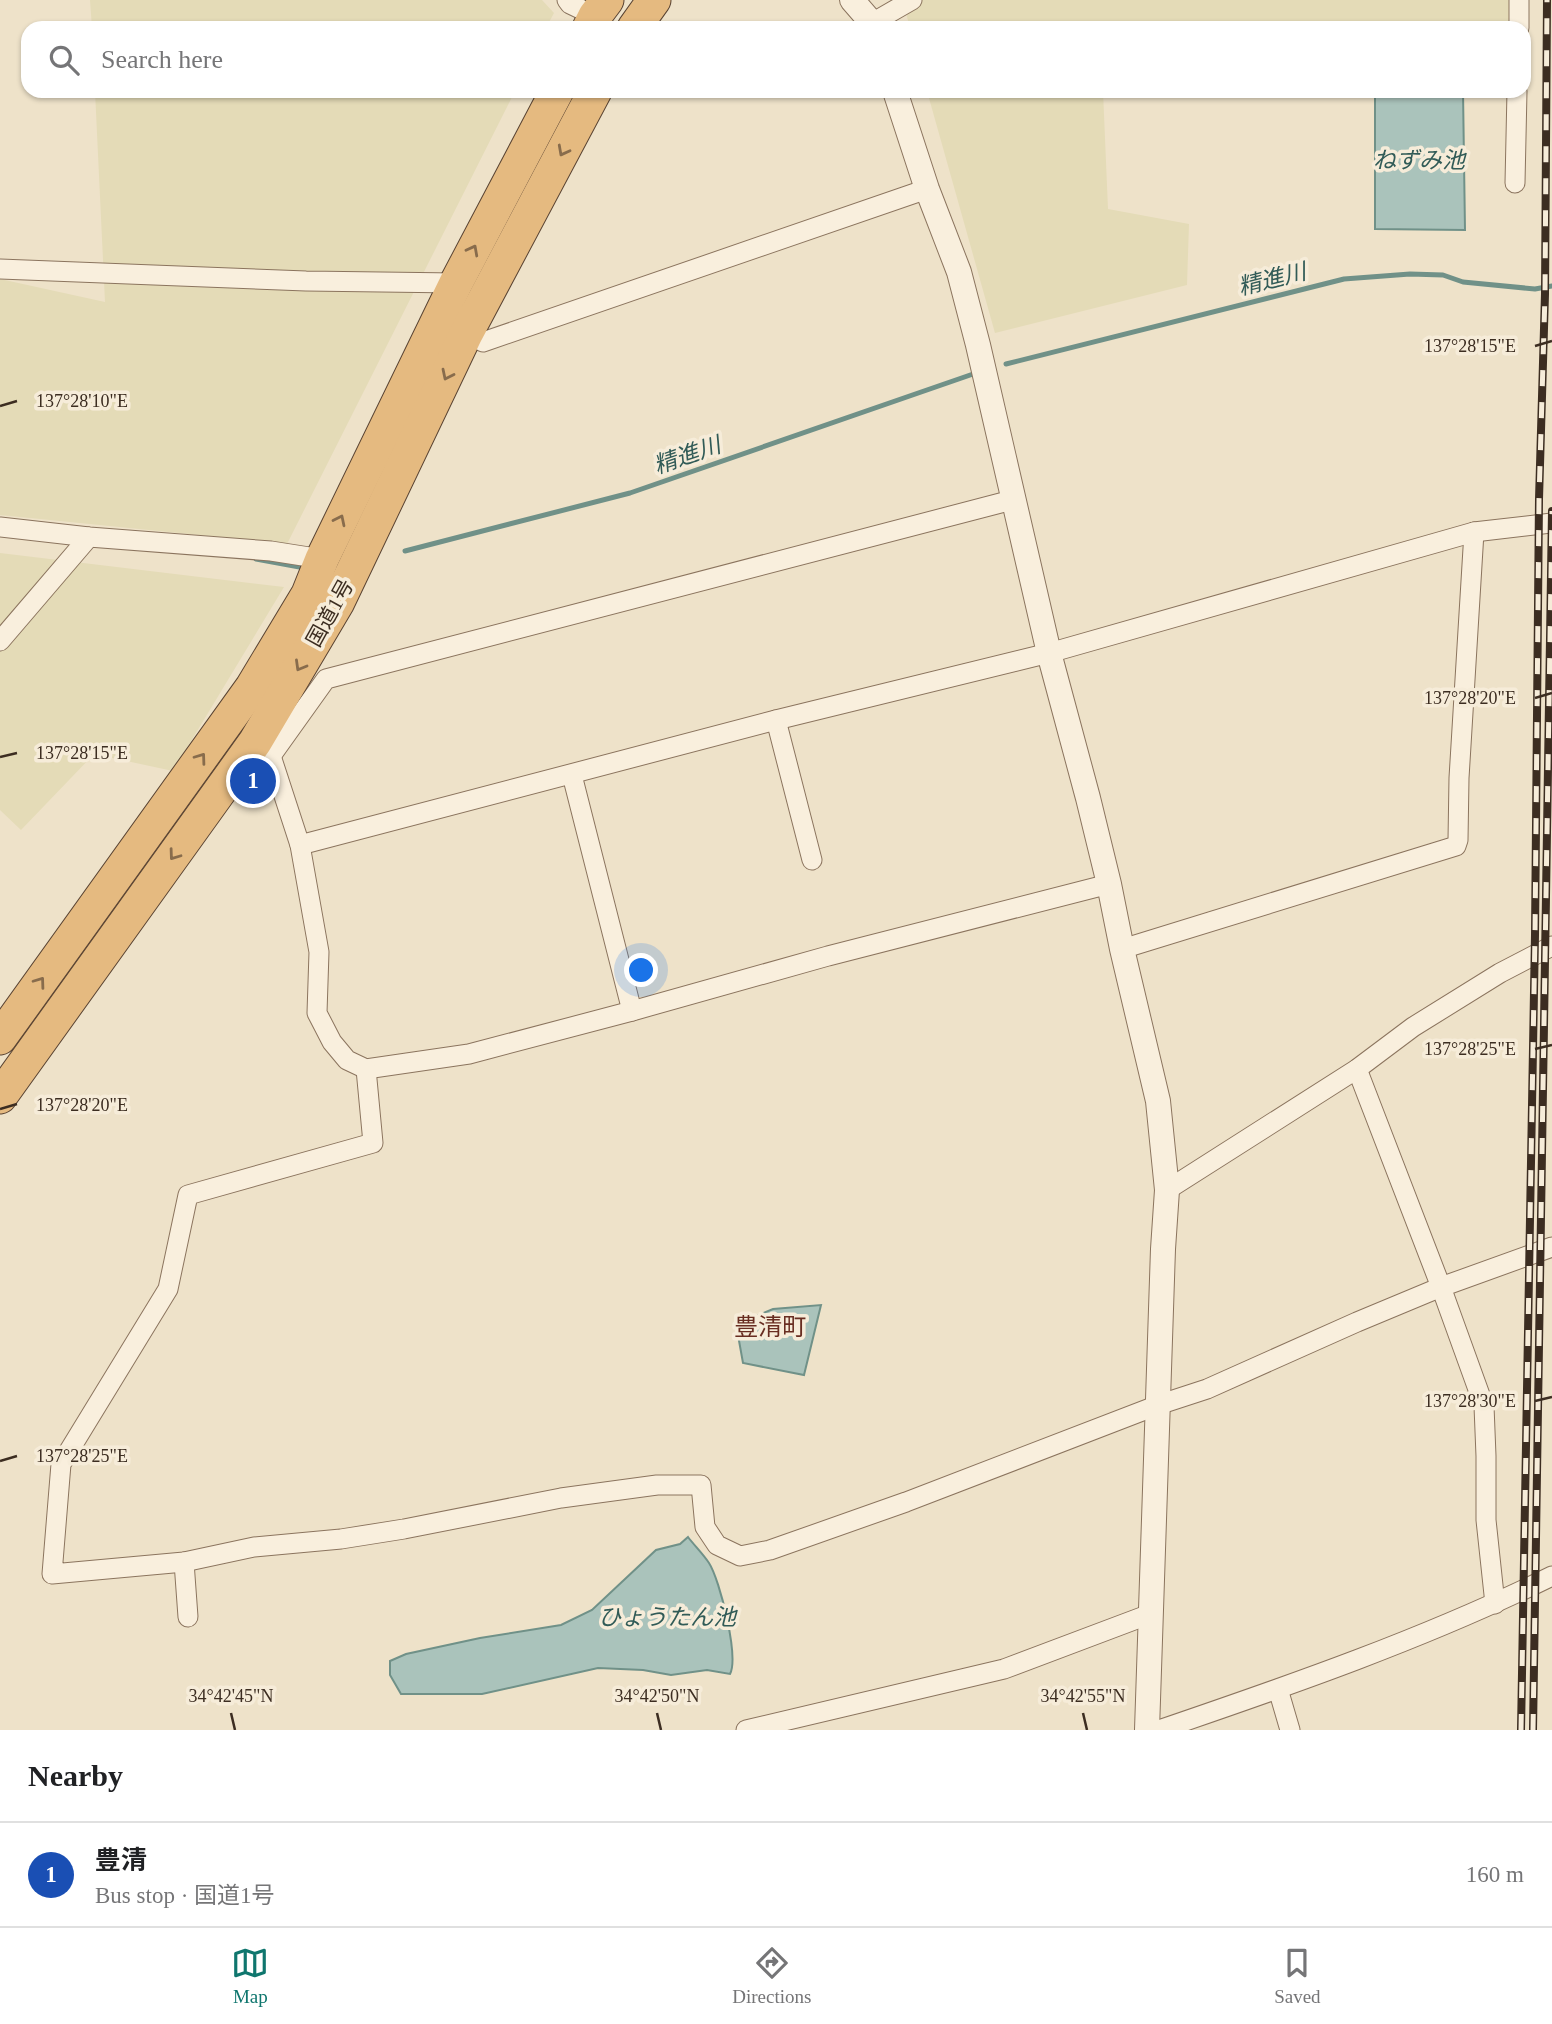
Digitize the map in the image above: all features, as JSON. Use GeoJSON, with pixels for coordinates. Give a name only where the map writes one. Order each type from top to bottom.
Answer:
{"type":"FeatureCollection","features":[{"type":"Feature","properties":{"kind":"highway"},"geometry":{"type":"LineString","coordinates":[[639,21],[654,0]]}},
{"type":"Feature","properties":{"kind":"highway","name":"国道1号"},"geometry":{"type":"LineString","coordinates":[[0,1038],[253,687],[308,594],[322,558],[456,283],[553,98]]}},
{"type":"Feature","properties":{"kind":"highway","name":"国道1号"},"geometry":{"type":"LineString","coordinates":[[0,1097],[263,749],[338,602],[466,334],[590,98]]}},
{"type":"Feature","properties":{"kind":"street"},"geometry":{"type":"LineString","coordinates":[[567,0],[570,4],[597,15]]}},
{"type":"Feature","properties":{"kind":"street"},"geometry":{"type":"LineString","coordinates":[[852,0],[870,21]]}},
{"type":"Feature","properties":{"kind":"street"},"geometry":{"type":"LineString","coordinates":[[879,21],[912,0]]}},
{"type":"Feature","properties":{"kind":"street"},"geometry":{"type":"LineString","coordinates":[[1519,0],[1519,21]]}},
{"type":"Feature","properties":{"kind":"street"},"geometry":{"type":"LineString","coordinates":[[897,98],[959,272],[978,345],[1049,653],[1109,884],[1157,1101],[1167,1190],[1147,1730]]}},
{"type":"Feature","properties":{"kind":"street"},"geometry":{"type":"LineString","coordinates":[[1515,183],[1517,98]]}},
{"type":"Feature","properties":{"kind":"street"},"geometry":{"type":"LineString","coordinates":[[466,334],[483,342],[928,189]]}},
{"type":"Feature","properties":{"kind":"street"},"geometry":{"type":"LineString","coordinates":[[0,269],[306,281],[456,283]]}},
{"type":"Feature","properties":{"kind":"street"},"geometry":{"type":"LineString","coordinates":[[1012,500],[326,679],[263,749],[300,845],[319,952],[317,1013],[332,1042],[347,1060],[366,1069],[469,1054],[828,956],[1109,884]]}},
{"type":"Feature","properties":{"kind":"street"},"geometry":{"type":"LineString","coordinates":[[300,845],[776,720],[1049,653],[1474,532],[1552,523]]}},
{"type":"Feature","properties":{"kind":"street"},"geometry":{"type":"LineString","coordinates":[[0,527],[322,558]]}},
{"type":"Feature","properties":{"kind":"street"},"geometry":{"type":"LineString","coordinates":[[1122,949],[1456,846],[1474,532]]}},
{"type":"Feature","properties":{"kind":"street"},"geometry":{"type":"LineString","coordinates":[[0,641],[89,537]]}},
{"type":"Feature","properties":{"kind":"street"},"geometry":{"type":"LineString","coordinates":[[776,720],[812,860]]}},
{"type":"Feature","properties":{"kind":"street"},"geometry":{"type":"LineString","coordinates":[[572,775],[632,1011]]}},
{"type":"Feature","properties":{"kind":"street"},"geometry":{"type":"LineString","coordinates":[[1167,1190],[1357,1069],[1413,1027],[1500,973],[1552,946]]}},
{"type":"Feature","properties":{"kind":"street"},"geometry":{"type":"LineString","coordinates":[[366,1069],[373,1143],[188,1195],[168,1289],[61,1464],[52,1574],[184,1562],[254,1547],[341,1539],[561,1499],[657,1485],[701,1485],[705,1527],[717,1545],[740,1556],[770,1550],[1207,1389],[1441,1287],[1552,1247]]}},
{"type":"Feature","properties":{"kind":"street"},"geometry":{"type":"LineString","coordinates":[[1357,1069],[1484,1406],[1486,1520],[1495,1604]]}},
{"type":"Feature","properties":{"kind":"street"},"geometry":{"type":"LineString","coordinates":[[184,1562],[188,1617]]}},
{"type":"Feature","properties":{"kind":"street"},"geometry":{"type":"LineString","coordinates":[[1159,1730],[1278,1689],[1495,1604],[1552,1576]]}},
{"type":"Feature","properties":{"kind":"street"},"geometry":{"type":"LineString","coordinates":[[746,1730],[1004,1670],[1150,1614]]}},
{"type":"Feature","properties":{"kind":"street"},"geometry":{"type":"LineString","coordinates":[[1278,1689],[1290,1730]]}},
{"type":"Feature","properties":{"kind":"shaded area"},"geometry":{"type":"Polygon","coordinates":[[[90,0],[542,0],[554,13],[550,21],[92,21],[90,0]]]}},
{"type":"Feature","properties":{"kind":"shaded area"},"geometry":{"type":"Polygon","coordinates":[[[1518,0],[1517,21],[908,21],[903,2],[1518,0]]]}},
{"type":"Feature","properties":{"kind":"shaded area"},"geometry":{"type":"Polygon","coordinates":[[[95,98],[511,98],[287,544],[0,515],[0,279],[105,302],[95,98]]]}},
{"type":"Feature","properties":{"kind":"shaded area"},"geometry":{"type":"Polygon","coordinates":[[[929,98],[1103,98],[1108,209],[1189,224],[1187,285],[995,333],[929,98]]]}},
{"type":"Feature","properties":{"kind":"shaded area"},"geometry":{"type":"Polygon","coordinates":[[[0,553],[284,587],[173,771],[94,754],[21,830],[0,810],[0,553]]]}},
{"type":"Feature","properties":{"kind":"water","name":"ねずみ池"},"geometry":{"type":"Polygon","coordinates":[[[1375,98],[1463,98],[1465,230],[1375,229],[1375,98]]]}},
{"type":"Feature","properties":{"kind":"water"},"geometry":{"type":"Polygon","coordinates":[[[821,1305],[804,1375],[743,1363],[736,1324],[773,1309],[821,1305]]]}},
{"type":"Feature","properties":{"kind":"water","name":"ひょうたん池"},"geometry":{"type":"Polygon","coordinates":[[[688,1537],[709,1563],[718,1585],[730,1636],[730,1674],[707,1670],[671,1675],[643,1670],[598,1668],[482,1694],[401,1694],[390,1675],[390,1661],[406,1654],[480,1638],[561,1625],[592,1610],[656,1550],[680,1544],[688,1537]]]}},
{"type":"Feature","properties":{"kind":"waterway","name":"精進川"},"geometry":{"type":"LineString","coordinates":[[1006,364],[1344,279],[1410,274],[1443,275],[1463,282],[1535,289],[1552,286]]}},
{"type":"Feature","properties":{"kind":"waterway","name":"精進川"},"geometry":{"type":"LineString","coordinates":[[405,551],[630,493],[976,373]]}},
{"type":"Feature","properties":{"kind":"waterway","name":"精進川"},"geometry":{"type":"LineString","coordinates":[[256,559],[305,568]]}},
{"type":"Feature","properties":{"kind":"railway"},"geometry":{"type":"LineString","coordinates":[[1521,1730],[1535,935],[1539,499],[1545,294],[1547,0]]}},
{"type":"Feature","properties":{"kind":"railway"},"geometry":{"type":"LineString","coordinates":[[1533,1730],[1552,511]]}},
{"type":"Feature","properties":{"kind":"place","name":"豊清"},"geometry":{"type":"Point","coordinates":[253,781]}},
{"type":"Feature","properties":{"kind":"district","name":"豊清町"},"geometry":{"type":"Point","coordinates":[770,1327]}}]}
